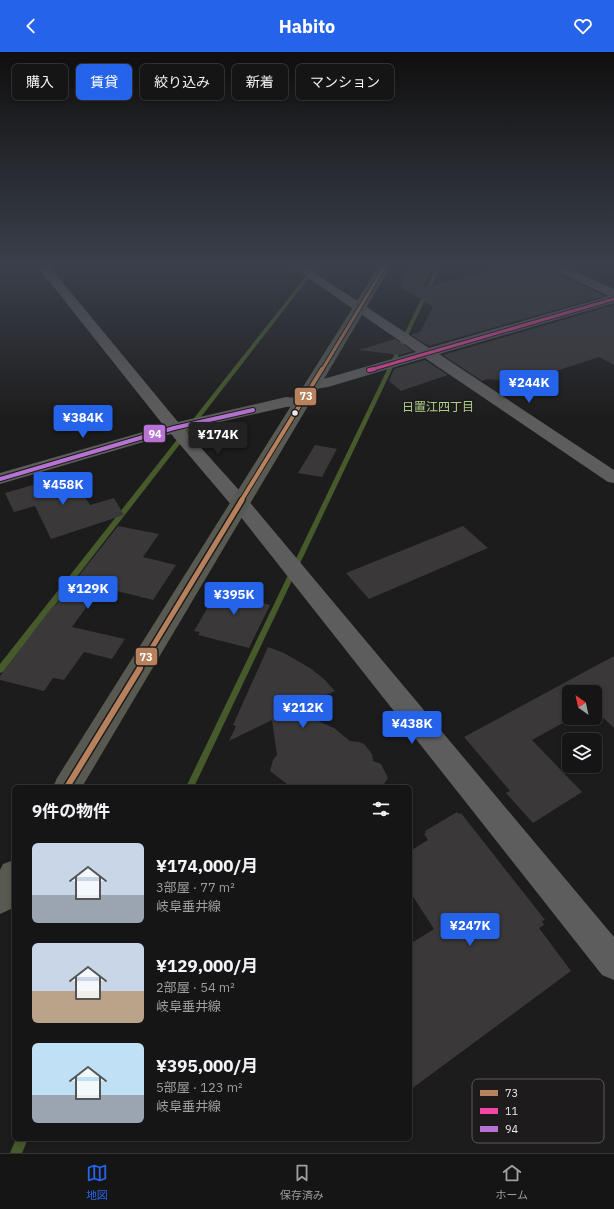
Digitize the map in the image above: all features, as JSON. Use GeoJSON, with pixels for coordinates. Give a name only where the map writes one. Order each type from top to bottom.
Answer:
{"type":"FeatureCollection","features":[{"type":"Feature","properties":{"kind":"main road"},"geometry":{"type":"LineString","coordinates":[[68,785],[353,317]]}},
{"type":"Feature","properties":{"kind":"main road"},"geometry":{"type":"LineString","coordinates":[[0,898],[12,878]]}},
{"type":"Feature","properties":{"kind":"street"},"geometry":{"type":"LineString","coordinates":[[85,317],[174,428],[240,503],[614,963]]}},
{"type":"Feature","properties":{"kind":"street"},"geometry":{"type":"LineString","coordinates":[[374,317],[614,478]]}},
{"type":"Feature","properties":{"kind":"street"},"geometry":{"type":"LineString","coordinates":[[314,384],[328,382],[553,317]]}},
{"type":"Feature","properties":{"kind":"street"},"geometry":{"type":"LineString","coordinates":[[0,479],[174,428],[286,402],[303,402]]}},
{"type":"Feature","properties":{"kind":"building"},"geometry":{"type":"Polygon","coordinates":[[[428,317],[530,317],[429,346],[411,335],[420,332],[428,317]]]}},
{"type":"Feature","properties":{"kind":"building"},"geometry":{"type":"Polygon","coordinates":[[[572,317],[614,317],[614,365],[599,357],[522,382],[488,379],[482,381],[443,355],[572,317]]]}},
{"type":"Feature","properties":{"kind":"building"},"geometry":{"type":"Polygon","coordinates":[[[395,339],[413,351],[400,355],[359,350],[395,339]]]}},
{"type":"Feature","properties":{"kind":"building"},"geometry":{"type":"Polygon","coordinates":[[[425,360],[448,375],[401,391],[389,381],[394,369],[425,360]]]}},
{"type":"Feature","properties":{"kind":"building"},"geometry":{"type":"Polygon","coordinates":[[[315,445],[337,449],[322,477],[298,473],[315,445]]]}},
{"type":"Feature","properties":{"kind":"building"},"geometry":{"type":"Polygon","coordinates":[[[72,475],[90,505],[114,498],[124,515],[51,539],[35,506],[14,512],[5,493],[57,478],[72,475]]]}},
{"type":"Feature","properties":{"kind":"building"},"geometry":{"type":"Polygon","coordinates":[[[118,526],[159,534],[143,557],[176,565],[153,600],[101,587],[72,627],[125,639],[112,659],[84,652],[64,680],[53,678],[44,691],[0,680],[0,676],[53,606],[55,606],[118,526]]]}},
{"type":"Feature","properties":{"kind":"building"},"geometry":{"type":"Polygon","coordinates":[[[463,526],[488,548],[369,599],[346,573],[463,526]]]}},
{"type":"Feature","properties":{"kind":"building"},"geometry":{"type":"Polygon","coordinates":[[[235,585],[264,592],[259,602],[270,605],[249,648],[198,635],[200,632],[194,631],[219,588],[231,591],[235,585]]]}},
{"type":"Feature","properties":{"kind":"building"},"geometry":{"type":"Polygon","coordinates":[[[268,647],[284,653],[310,668],[324,679],[335,691],[293,710],[334,728],[350,741],[364,744],[372,754],[373,761],[381,764],[388,778],[383,785],[288,785],[270,771],[273,760],[277,755],[272,720],[229,741],[236,726],[233,725],[268,647]]]}},
{"type":"Feature","properties":{"kind":"building"},"geometry":{"type":"Polygon","coordinates":[[[614,656],[614,728],[602,717],[602,685],[562,685],[562,724],[532,740],[562,771],[562,773],[582,792],[533,823],[506,793],[510,791],[464,737],[614,656]]]}},
{"type":"Feature","properties":{"kind":"building"},"geometry":{"type":"Polygon","coordinates":[[[457,812],[459,814],[461,813],[545,920],[542,921],[544,925],[539,928],[571,971],[412,1089],[412,943],[434,929],[412,895],[412,850],[428,840],[424,834],[426,833],[425,831],[457,812]]]}},
{"type":"Feature","properties":{"kind":"waterway"},"geometry":{"type":"LineString","coordinates":[[0,670],[276,317]]}},
{"type":"Feature","properties":{"kind":"waterway"},"geometry":{"type":"LineString","coordinates":[[191,785],[414,317]]}},
{"type":"Feature","properties":{"kind":"waterway"},"geometry":{"type":"LineString","coordinates":[[16,1153],[21,1141]]}},
{"type":"Feature","properties":{"kind":"transit line","name":"73"},"geometry":{"type":"LineString","coordinates":[[68,785],[354,317]]}},
{"type":"Feature","properties":{"kind":"transit line","name":"11"},"geometry":{"type":"LineString","coordinates":[[369,370],[551,317]]}},
{"type":"Feature","properties":{"kind":"transit line","name":"94"},"geometry":{"type":"LineString","coordinates":[[0,479],[174,428],[253,410]]}},
{"type":"Feature","properties":{"kind":"district","name":"日置江四丁目"},"geometry":{"type":"Point","coordinates":[438,406]}}]}
